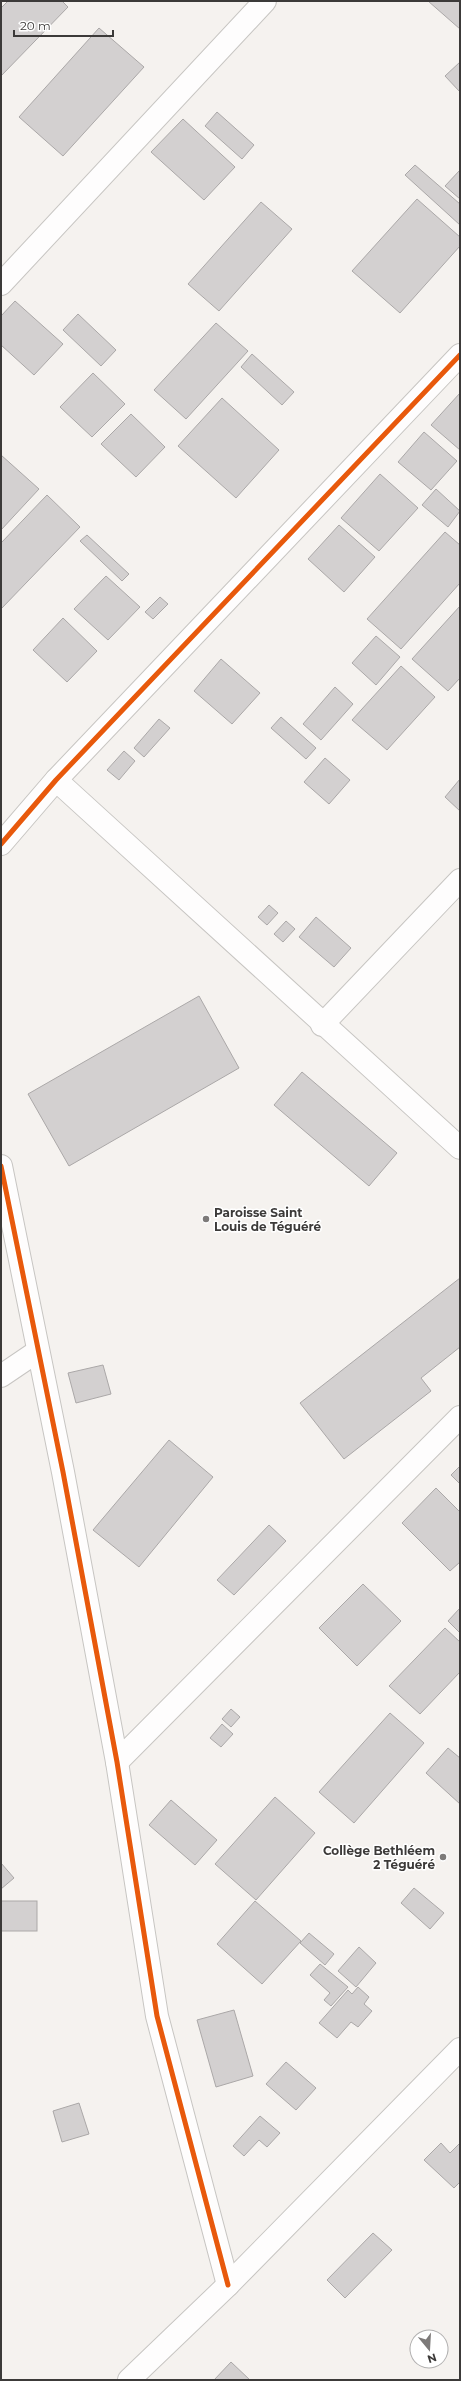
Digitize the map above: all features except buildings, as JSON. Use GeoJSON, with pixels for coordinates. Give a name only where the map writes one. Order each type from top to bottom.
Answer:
{"type":"FeatureCollection","features":[{"type":"Feature","properties":{"kind":"street"},"geometry":{"type":"LineString","coordinates":[[1,284],[265,1]]}},
{"type":"Feature","properties":{"kind":"street"},"geometry":{"type":"LineString","coordinates":[[1,844],[56,780],[460,355]]}},
{"type":"Feature","properties":{"kind":"street"},"geometry":{"type":"LineString","coordinates":[[56,780],[322,1025],[460,1148]]}},
{"type":"Feature","properties":{"kind":"street"},"geometry":{"type":"LineString","coordinates":[[322,1025],[460,880]]}},
{"type":"Feature","properties":{"kind":"street"},"geometry":{"type":"LineString","coordinates":[[1,1166],[118,1762],[157,2016],[228,2285]]}},
{"type":"Feature","properties":{"kind":"street"},"geometry":{"type":"LineString","coordinates":[[1,1376],[38,1351]]}},
{"type":"Feature","properties":{"kind":"street"},"geometry":{"type":"LineString","coordinates":[[118,1762],[460,1417]]}},
{"type":"Feature","properties":{"kind":"street"},"geometry":{"type":"LineString","coordinates":[[129,2380],[228,2285],[460,2049]]}},
{"type":"Feature","properties":{"kind":"cycle path"},"geometry":{"type":"LineString","coordinates":[[1,844],[56,780],[460,355]]}},
{"type":"Feature","properties":{"kind":"cycle path"},"geometry":{"type":"LineString","coordinates":[[1,1166],[63,1472],[117,1762],[157,2016],[228,2285]]}},
{"type":"Feature","properties":{"kind":"place","name":"Paroisse Saint Louis de Téguéré"},"geometry":{"type":"Point","coordinates":[206,1219]}},
{"type":"Feature","properties":{"kind":"place","name":"Collège Bethléem 2 Téguéré"},"geometry":{"type":"Point","coordinates":[443,1857]}}]}
